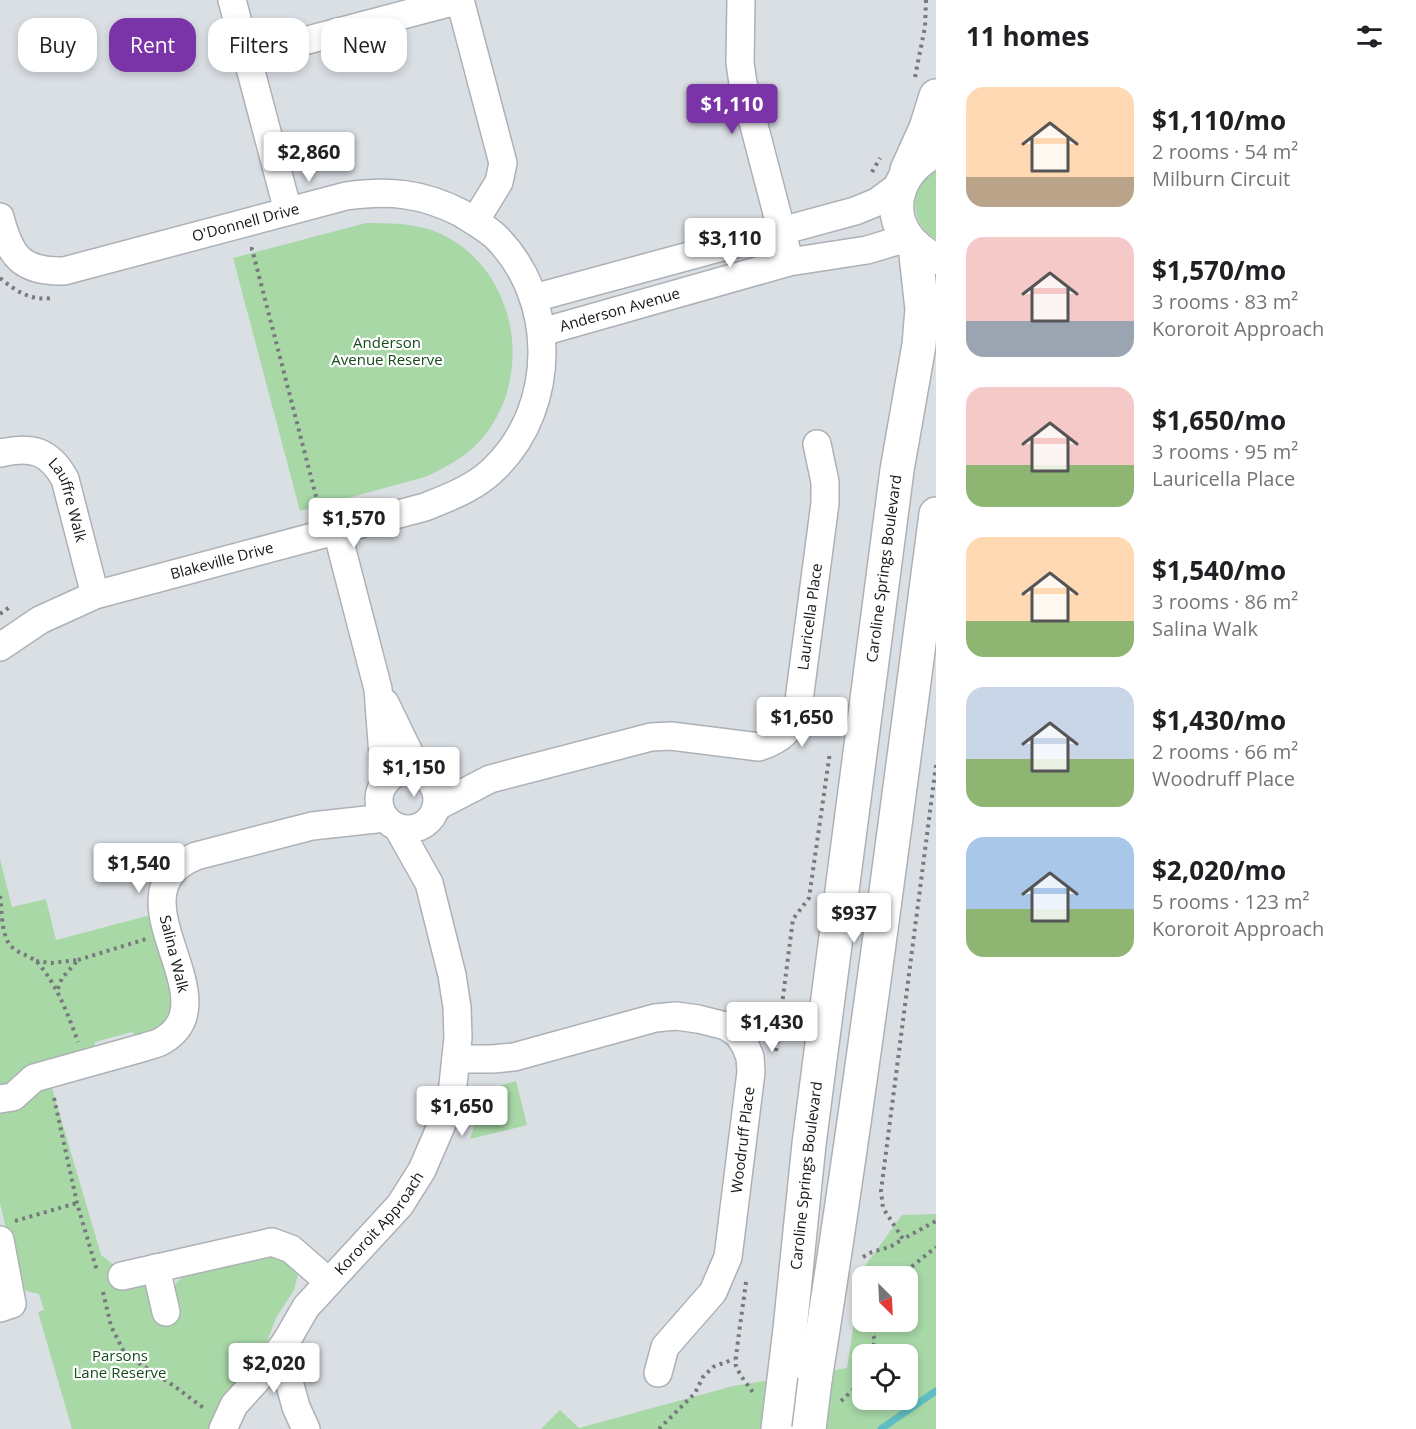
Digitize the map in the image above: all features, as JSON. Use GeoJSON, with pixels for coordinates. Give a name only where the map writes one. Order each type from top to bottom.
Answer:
{"type":"FeatureCollection","features":[{"type":"Feature","properties":{"kind":"main road"},"geometry":{"type":"LineString","coordinates":[[896,170],[926,128],[925,88]]}},
{"type":"Feature","properties":{"kind":"main road"},"geometry":{"type":"LineString","coordinates":[[896,170],[936,151]]}},
{"type":"Feature","properties":{"kind":"main road","name":"Caroline Springs Boulevard"},"geometry":{"type":"LineString","coordinates":[[772,1411],[897,470],[919,345],[922,309],[919,248],[897,212],[896,170]]}},
{"type":"Feature","properties":{"kind":"main road"},"geometry":{"type":"LineString","coordinates":[[809,1429],[868,1030],[936,514]]}},
{"type":"Feature","properties":{"kind":"street"},"geometry":{"type":"LineString","coordinates":[[232,0],[237,18]]}},
{"type":"Feature","properties":{"kind":"street"},"geometry":{"type":"LineString","coordinates":[[309,40],[460,0],[503,171],[499,182],[475,221]]}},
{"type":"Feature","properties":{"kind":"street"},"geometry":{"type":"LineString","coordinates":[[741,0],[740,63],[743,83],[789,262]]}},
{"type":"Feature","properties":{"kind":"street"},"geometry":{"type":"LineString","coordinates":[[251,72],[288,211]]}},
{"type":"Feature","properties":{"kind":"street"},"geometry":{"type":"LineString","coordinates":[[538,315],[782,231],[855,211],[877,202],[896,170]]}},
{"type":"Feature","properties":{"kind":"street","name":"O'Donnell Drive"},"geometry":{"type":"LineString","coordinates":[[0,217],[16,255],[24,264],[34,268],[63,271],[346,196],[373,192],[401,193],[447,206],[475,221],[495,236],[526,278],[538,315]]}},
{"type":"Feature","properties":{"kind":"street","name":"Anderson Avenue"},"geometry":{"type":"LineString","coordinates":[[538,315],[789,262],[867,250],[919,248]]}},
{"type":"Feature","properties":{"kind":"street","name":"Blakeville Drive"},"geometry":{"type":"LineString","coordinates":[[0,647],[40,620],[95,595],[425,507],[476,484],[496,468],[514,445],[528,420],[538,390],[542,362],[538,315]]}},
{"type":"Feature","properties":{"kind":"street","name":"Lauricella Place"},"geometry":{"type":"LineString","coordinates":[[429,795],[651,737],[671,736],[759,747],[783,736],[793,724],[798,708],[825,503],[825,482],[817,444]]}},
{"type":"Feature","properties":{"kind":"street","name":"Lauffre Walk"},"geometry":{"type":"LineString","coordinates":[[0,453],[30,449],[50,458],[59,469],[65,478],[95,595]]}},
{"type":"Feature","properties":{"kind":"street","name":"Kororoit Approach"},"geometry":{"type":"LineString","coordinates":[[337,531],[378,689],[387,806],[429,883]]}},
{"type":"Feature","properties":{"kind":"street","name":"Kororoit Approach"},"geometry":{"type":"LineString","coordinates":[[223,1429],[234,1405],[287,1340],[306,1307],[400,1205],[422,1170],[451,1103],[458,1038],[457,1007],[452,975],[429,883],[429,795],[378,689]]}},
{"type":"Feature","properties":{"kind":"street"},"geometry":{"type":"LineString","coordinates":[[400,773],[429,795],[416,828],[387,806],[400,773]]}},
{"type":"Feature","properties":{"kind":"street","name":"Salina Walk"},"geometry":{"type":"LineString","coordinates":[[0,1099],[13,1097],[34,1078],[162,1041],[173,1033],[181,1021],[185,1005],[184,989],[167,932],[161,896],[165,881],[171,871],[182,862],[196,856],[387,806]]}},
{"type":"Feature","properties":{"kind":"street","name":"Woodruff Place"},"geometry":{"type":"LineString","coordinates":[[456,1059],[514,1057],[655,1018],[676,1016],[707,1020],[726,1026],[738,1034],[750,1057],[750,1091],[728,1257],[721,1278],[713,1292],[665,1347],[658,1373]]}},
{"type":"Feature","properties":{"kind":"street"},"geometry":{"type":"LineString","coordinates":[[3,1232],[6,1306]]}},
{"type":"Feature","properties":{"kind":"street"},"geometry":{"type":"LineString","coordinates":[[122,1276],[272,1242],[291,1249],[329,1282]]}},
{"type":"Feature","properties":{"kind":"street"},"geometry":{"type":"LineString","coordinates":[[156,1268],[166,1312]]}},
{"type":"Feature","properties":{"kind":"street"},"geometry":{"type":"LineString","coordinates":[[287,1340],[290,1378],[296,1407],[306,1429]]}},
{"type":"Feature","properties":{"kind":"street"},"geometry":{"type":"LineString","coordinates":[[254,1383],[277,1377],[290,1378]]}},
{"type":"Feature","properties":{"kind":"path"},"geometry":{"type":"LineString","coordinates":[[925,88],[926,0]]}},
{"type":"Feature","properties":{"kind":"path"},"geometry":{"type":"LineString","coordinates":[[867,179],[896,170]]}},
{"type":"Feature","properties":{"kind":"path"},"geometry":{"type":"LineString","coordinates":[[240,252],[252,249],[261,283],[319,508],[308,511]]}},
{"type":"Feature","properties":{"kind":"path"},"geometry":{"type":"LineString","coordinates":[[0,278],[15,290],[34,298],[63,297]]}},
{"type":"Feature","properties":{"kind":"path"},"geometry":{"type":"LineString","coordinates":[[0,614],[14,605]]}},
{"type":"Feature","properties":{"kind":"path"},"geometry":{"type":"LineString","coordinates":[[774,1061],[793,919],[808,898],[831,744]]}},
{"type":"Feature","properties":{"kind":"path"},"geometry":{"type":"LineString","coordinates":[[936,765],[881,1191],[883,1208],[903,1239],[936,1221]]}},
{"type":"Feature","properties":{"kind":"path"},"geometry":{"type":"LineString","coordinates":[[0,896],[8,943],[14,949],[36,961],[51,963],[78,960],[167,932]]}},
{"type":"Feature","properties":{"kind":"path"},"geometry":{"type":"LineString","coordinates":[[57,992],[62,978],[78,960]]}},
{"type":"Feature","properties":{"kind":"path"},"geometry":{"type":"LineString","coordinates":[[36,961],[57,992],[86,1064]]}},
{"type":"Feature","properties":{"kind":"path"},"geometry":{"type":"LineString","coordinates":[[3,1232],[77,1203]]}},
{"type":"Feature","properties":{"kind":"path"},"geometry":{"type":"LineString","coordinates":[[912,1266],[936,1247]]}},
{"type":"Feature","properties":{"kind":"path"},"geometry":{"type":"LineString","coordinates":[[747,1273],[734,1359],[735,1366],[772,1411]]}},
{"type":"Feature","properties":{"kind":"path"},"geometry":{"type":"LineString","coordinates":[[659,1429],[695,1393],[703,1377],[713,1367],[734,1359]]}},
{"type":"Feature","properties":{"kind":"green space"},"geometry":{"type":"Polygon","coordinates":[[[936,169],[936,239],[923,228],[916,214],[915,205],[922,182],[936,169]]]}},
{"type":"Feature","properties":{"kind":"green space","name":"Anderson Avenue Reserve"},"geometry":{"type":"Polygon","coordinates":[[[366,223],[391,223],[426,228],[460,245],[482,265],[497,289],[508,316],[512,345],[511,374],[504,402],[490,428],[477,444],[452,463],[425,477],[300,511],[233,258],[366,223]]]}},
{"type":"Feature","properties":{"kind":"green space"},"geometry":{"type":"Polygon","coordinates":[[[0,859],[12,907],[46,899],[56,940],[147,916],[153,920],[174,999],[173,1009],[164,1028],[138,1039],[132,1032],[95,1042],[94,1051],[0,1093],[0,859]]]}},
{"type":"Feature","properties":{"kind":"green space"},"geometry":{"type":"Polygon","coordinates":[[[516,1081],[527,1125],[470,1139],[485,1092],[516,1081]]]}},
{"type":"Feature","properties":{"kind":"green space","name":"Parsons Lane Reserve"},"geometry":{"type":"Polygon","coordinates":[[[52,1088],[101,1255],[118,1268],[142,1283],[171,1293],[177,1282],[189,1271],[268,1250],[299,1270],[294,1290],[276,1318],[261,1357],[213,1429],[72,1429],[38,1312],[44,1310],[39,1294],[26,1291],[19,1281],[0,1203],[0,1108],[31,1094],[52,1088]]]}},
{"type":"Feature","properties":{"kind":"green space"},"geometry":{"type":"Polygon","coordinates":[[[936,1214],[936,1429],[541,1429],[560,1410],[579,1428],[733,1386],[847,1368],[853,1332],[918,1332],[918,1266],[865,1266],[902,1215],[936,1214]]]}},
{"type":"Feature","properties":{"kind":"waterway"},"geometry":{"type":"LineString","coordinates":[[881,1429],[936,1391]]}}]}
